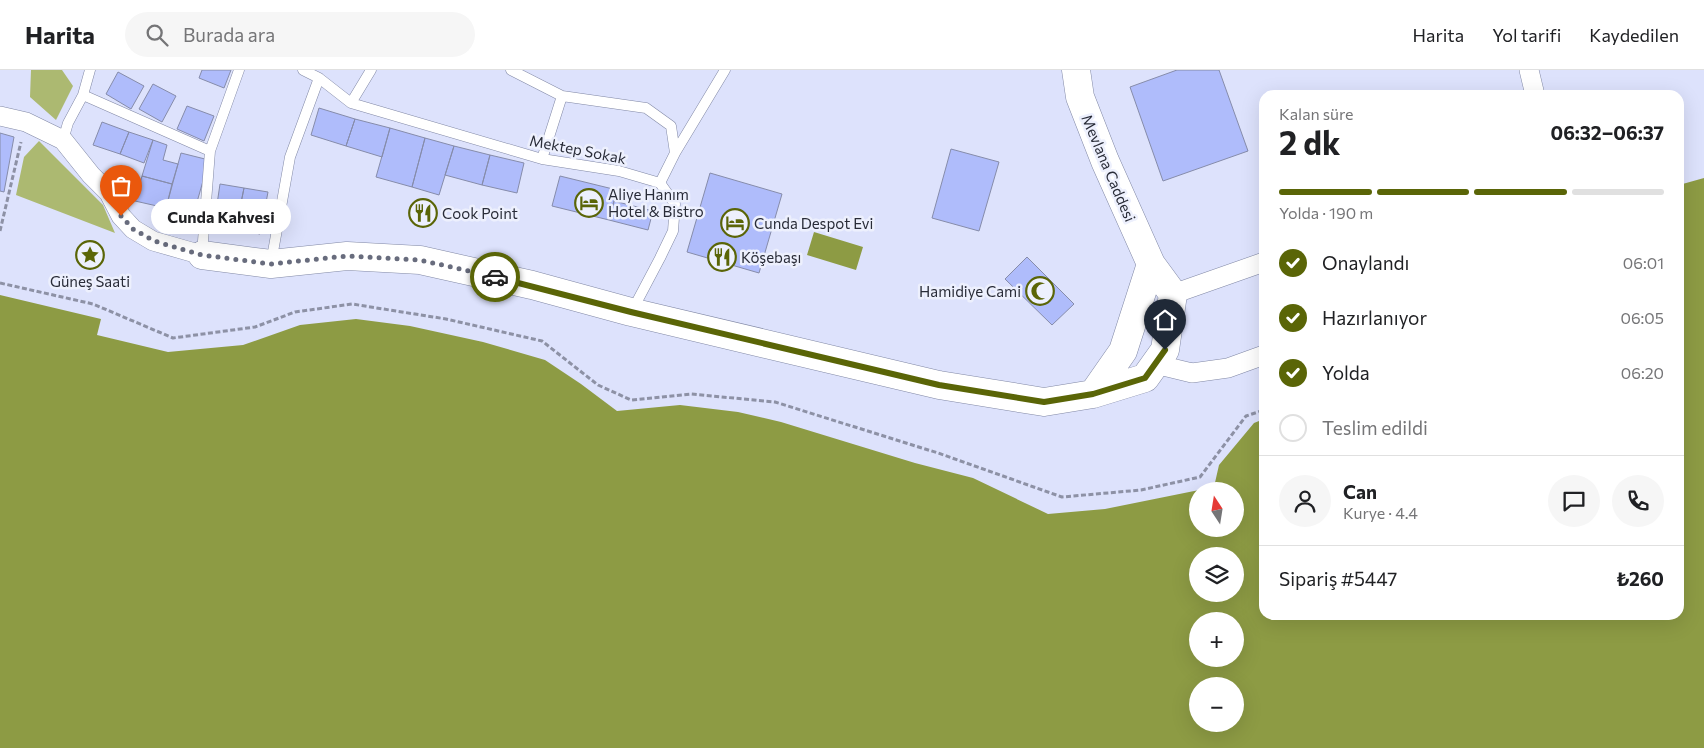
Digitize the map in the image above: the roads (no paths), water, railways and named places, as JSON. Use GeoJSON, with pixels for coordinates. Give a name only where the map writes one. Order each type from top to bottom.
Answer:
{"type":"FeatureCollection","features":[{"type":"Feature","properties":{"kind":"main road","name":"Mevlana Caddesi"},"geometry":{"type":"LineString","coordinates":[[1076,70],[1080,97],[1105,161],[1151,264],[1172,294]]}},
{"type":"Feature","properties":{"kind":"main road"},"geometry":{"type":"LineString","coordinates":[[202,255],[271,264],[347,256],[420,260],[532,285],[631,312],[939,385],[1044,402],[1093,394],[1145,378],[1165,350],[1172,294]]}},
{"type":"Feature","properties":{"kind":"main road"},"geometry":{"type":"LineString","coordinates":[[1093,394],[1123,351],[1151,264]]}},
{"type":"Feature","properties":{"kind":"street"},"geometry":{"type":"LineString","coordinates":[[1529,70],[1534,90]]}},
{"type":"Feature","properties":{"kind":"street"},"geometry":{"type":"LineString","coordinates":[[0,116],[26,122],[63,140],[91,175],[109,193],[121,216],[133,229],[154,241],[202,255]]}},
{"type":"Feature","properties":{"kind":"street"},"geometry":{"type":"LineString","coordinates":[[1172,294],[1259,264]]}},
{"type":"Feature","properties":{"kind":"street"},"geometry":{"type":"LineString","coordinates":[[1155,364],[1192,373],[1228,368],[1259,357]]}},
{"type":"Feature","properties":{"kind":"lane"},"geometry":{"type":"LineString","coordinates":[[63,140],[68,123],[84,95],[90,70]]}},
{"type":"Feature","properties":{"kind":"lane"},"geometry":{"type":"LineString","coordinates":[[202,255],[210,151],[239,70]]}},
{"type":"Feature","properties":{"kind":"lane","name":"Mektep Sokak"},"geometry":{"type":"LineString","coordinates":[[302,70],[320,78],[351,103],[542,159],[619,171],[660,183]]}},
{"type":"Feature","properties":{"kind":"lane"},"geometry":{"type":"LineString","coordinates":[[351,103],[371,70]]}},
{"type":"Feature","properties":{"kind":"lane"},"geometry":{"type":"LineString","coordinates":[[511,70],[562,96],[646,108],[671,126],[675,153]]}},
{"type":"Feature","properties":{"kind":"lane"},"geometry":{"type":"LineString","coordinates":[[631,312],[673,231],[675,204],[660,183],[675,153],[725,70]]}},
{"type":"Feature","properties":{"kind":"lane"},"geometry":{"type":"LineString","coordinates":[[271,264],[290,157],[320,78]]}},
{"type":"Feature","properties":{"kind":"lane"},"geometry":{"type":"LineString","coordinates":[[84,95],[210,151]]}},
{"type":"Feature","properties":{"kind":"lane"},"geometry":{"type":"LineString","coordinates":[[542,159],[562,96]]}},
{"type":"Feature","properties":{"kind":"place","name":"Aliye Hanım Hotel & Bistro"},"geometry":{"type":"Point","coordinates":[589,203]}},
{"type":"Feature","properties":{"kind":"place","name":"Cook Point"},"geometry":{"type":"Point","coordinates":[423,213]}},
{"type":"Feature","properties":{"kind":"place","name":"Cunda Kahvesi"},"geometry":{"type":"Point","coordinates":[121,216]}},
{"type":"Feature","properties":{"kind":"place","name":"Cunda Despot Evi"},"geometry":{"type":"Point","coordinates":[735,223]}},
{"type":"Feature","properties":{"kind":"place","name":"Güneş Saati"},"geometry":{"type":"Point","coordinates":[90,255]}},
{"type":"Feature","properties":{"kind":"place","name":"Köşebaşı"},"geometry":{"type":"Point","coordinates":[722,257]}},
{"type":"Feature","properties":{"kind":"place","name":"Hamidiye Cami"},"geometry":{"type":"Point","coordinates":[1040,291]}}]}
